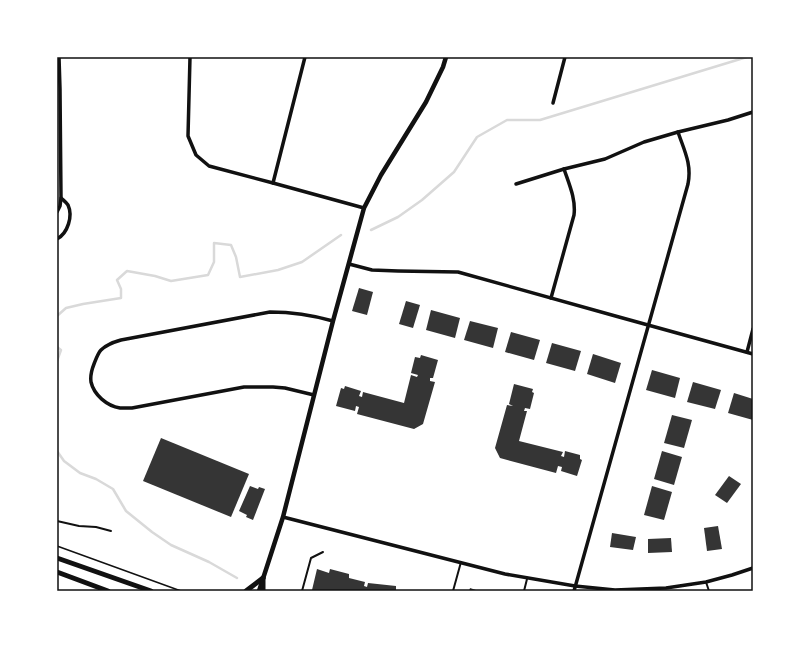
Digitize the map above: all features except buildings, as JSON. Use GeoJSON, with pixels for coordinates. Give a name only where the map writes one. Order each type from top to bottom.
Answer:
{"type":"FeatureCollection","features":[{"type":"Feature","properties":{"kind":"main road"},"geometry":{"type":"LineString","coordinates":[[57,558],[150,591]]}},
{"type":"Feature","properties":{"kind":"main road"},"geometry":{"type":"LineString","coordinates":[[59,574],[108,591]]}},
{"type":"Feature","properties":{"kind":"main road"},"geometry":{"type":"LineString","coordinates":[[246,591],[263,578]]}},
{"type":"Feature","properties":{"kind":"main road"},"geometry":{"type":"LineString","coordinates":[[263,578],[263,591]]}},
{"type":"Feature","properties":{"kind":"street"},"geometry":{"type":"LineString","coordinates":[[57,212],[60,206],[61,198],[59,57]]}},
{"type":"Feature","properties":{"kind":"street"},"geometry":{"type":"LineString","coordinates":[[190,57],[188,136],[196,155],[209,166],[364,208]]}},
{"type":"Feature","properties":{"kind":"street"},"geometry":{"type":"LineString","coordinates":[[273,183],[305,57]]}},
{"type":"Feature","properties":{"kind":"street"},"geometry":{"type":"LineString","coordinates":[[259,591],[283,517],[333,321],[364,208],[381,175],[426,102],[444,67],[446,57]]}},
{"type":"Feature","properties":{"kind":"street"},"geometry":{"type":"LineString","coordinates":[[553,103],[565,57]]}},
{"type":"Feature","properties":{"kind":"street"},"geometry":{"type":"LineString","coordinates":[[516,184],[564,169],[605,159],[644,142],[753,112]]}},
{"type":"Feature","properties":{"kind":"street"},"geometry":{"type":"LineString","coordinates":[[574,591],[689,177],[689,164],[678,132]]}},
{"type":"Feature","properties":{"kind":"street"},"geometry":{"type":"LineString","coordinates":[[551,298],[575,208],[574,200],[564,169]]}},
{"type":"Feature","properties":{"kind":"street"},"geometry":{"type":"LineString","coordinates":[[57,239],[66,230],[70,217],[67,204],[61,198]]}},
{"type":"Feature","properties":{"kind":"street"},"geometry":{"type":"LineString","coordinates":[[349,264],[372,270],[458,272],[753,354]]}},
{"type":"Feature","properties":{"kind":"street"},"geometry":{"type":"LineString","coordinates":[[314,395],[285,388],[244,387],[132,408],[120,408],[110,405],[101,399],[96,393],[91,382],[91,373],[101,350],[109,344],[121,340],[270,312],[296,313],[333,321]]}},
{"type":"Feature","properties":{"kind":"street"},"geometry":{"type":"LineString","coordinates":[[747,352],[753,329]]}},
{"type":"Feature","properties":{"kind":"street"},"geometry":{"type":"LineString","coordinates":[[283,517],[505,574],[575,586],[615,590],[666,588],[706,582],[753,568]]}},
{"type":"Feature","properties":{"kind":"lane"},"geometry":{"type":"LineString","coordinates":[[57,521],[79,526],[96,527],[111,531]]}},
{"type":"Feature","properties":{"kind":"lane"},"geometry":{"type":"LineString","coordinates":[[302,591],[311,558],[323,552]]}},
{"type":"Feature","properties":{"kind":"lane"},"geometry":{"type":"LineString","coordinates":[[453,591],[461,562]]}},
{"type":"Feature","properties":{"kind":"lane"},"geometry":{"type":"LineString","coordinates":[[524,591],[528,578]]}},
{"type":"Feature","properties":{"kind":"lane"},"geometry":{"type":"LineString","coordinates":[[706,582],[708,591]]}},
{"type":"Feature","properties":{"kind":"path"},"geometry":{"type":"LineString","coordinates":[[57,546],[181,591]]}},
{"type":"Feature","properties":{"kind":"waterway"},"geometry":{"type":"LineString","coordinates":[[371,230],[398,217],[422,200],[454,172],[477,137],[507,120],[540,120],[747,57]]}},
{"type":"Feature","properties":{"kind":"waterway"},"geometry":{"type":"LineString","coordinates":[[57,316],[66,308],[121,298],[121,289],[117,280],[127,271],[155,276],[171,281],[208,275],[214,262],[214,243],[231,245],[236,257],[240,277],[278,270],[302,262],[341,235]]}},
{"type":"Feature","properties":{"kind":"waterway"},"geometry":{"type":"LineString","coordinates":[[57,347],[61,350],[57,361]]}},
{"type":"Feature","properties":{"kind":"waterway"},"geometry":{"type":"LineString","coordinates":[[57,451],[64,461],[80,473],[96,479],[113,489],[126,511],[152,532],[171,545],[209,562],[237,578]]}}]}
